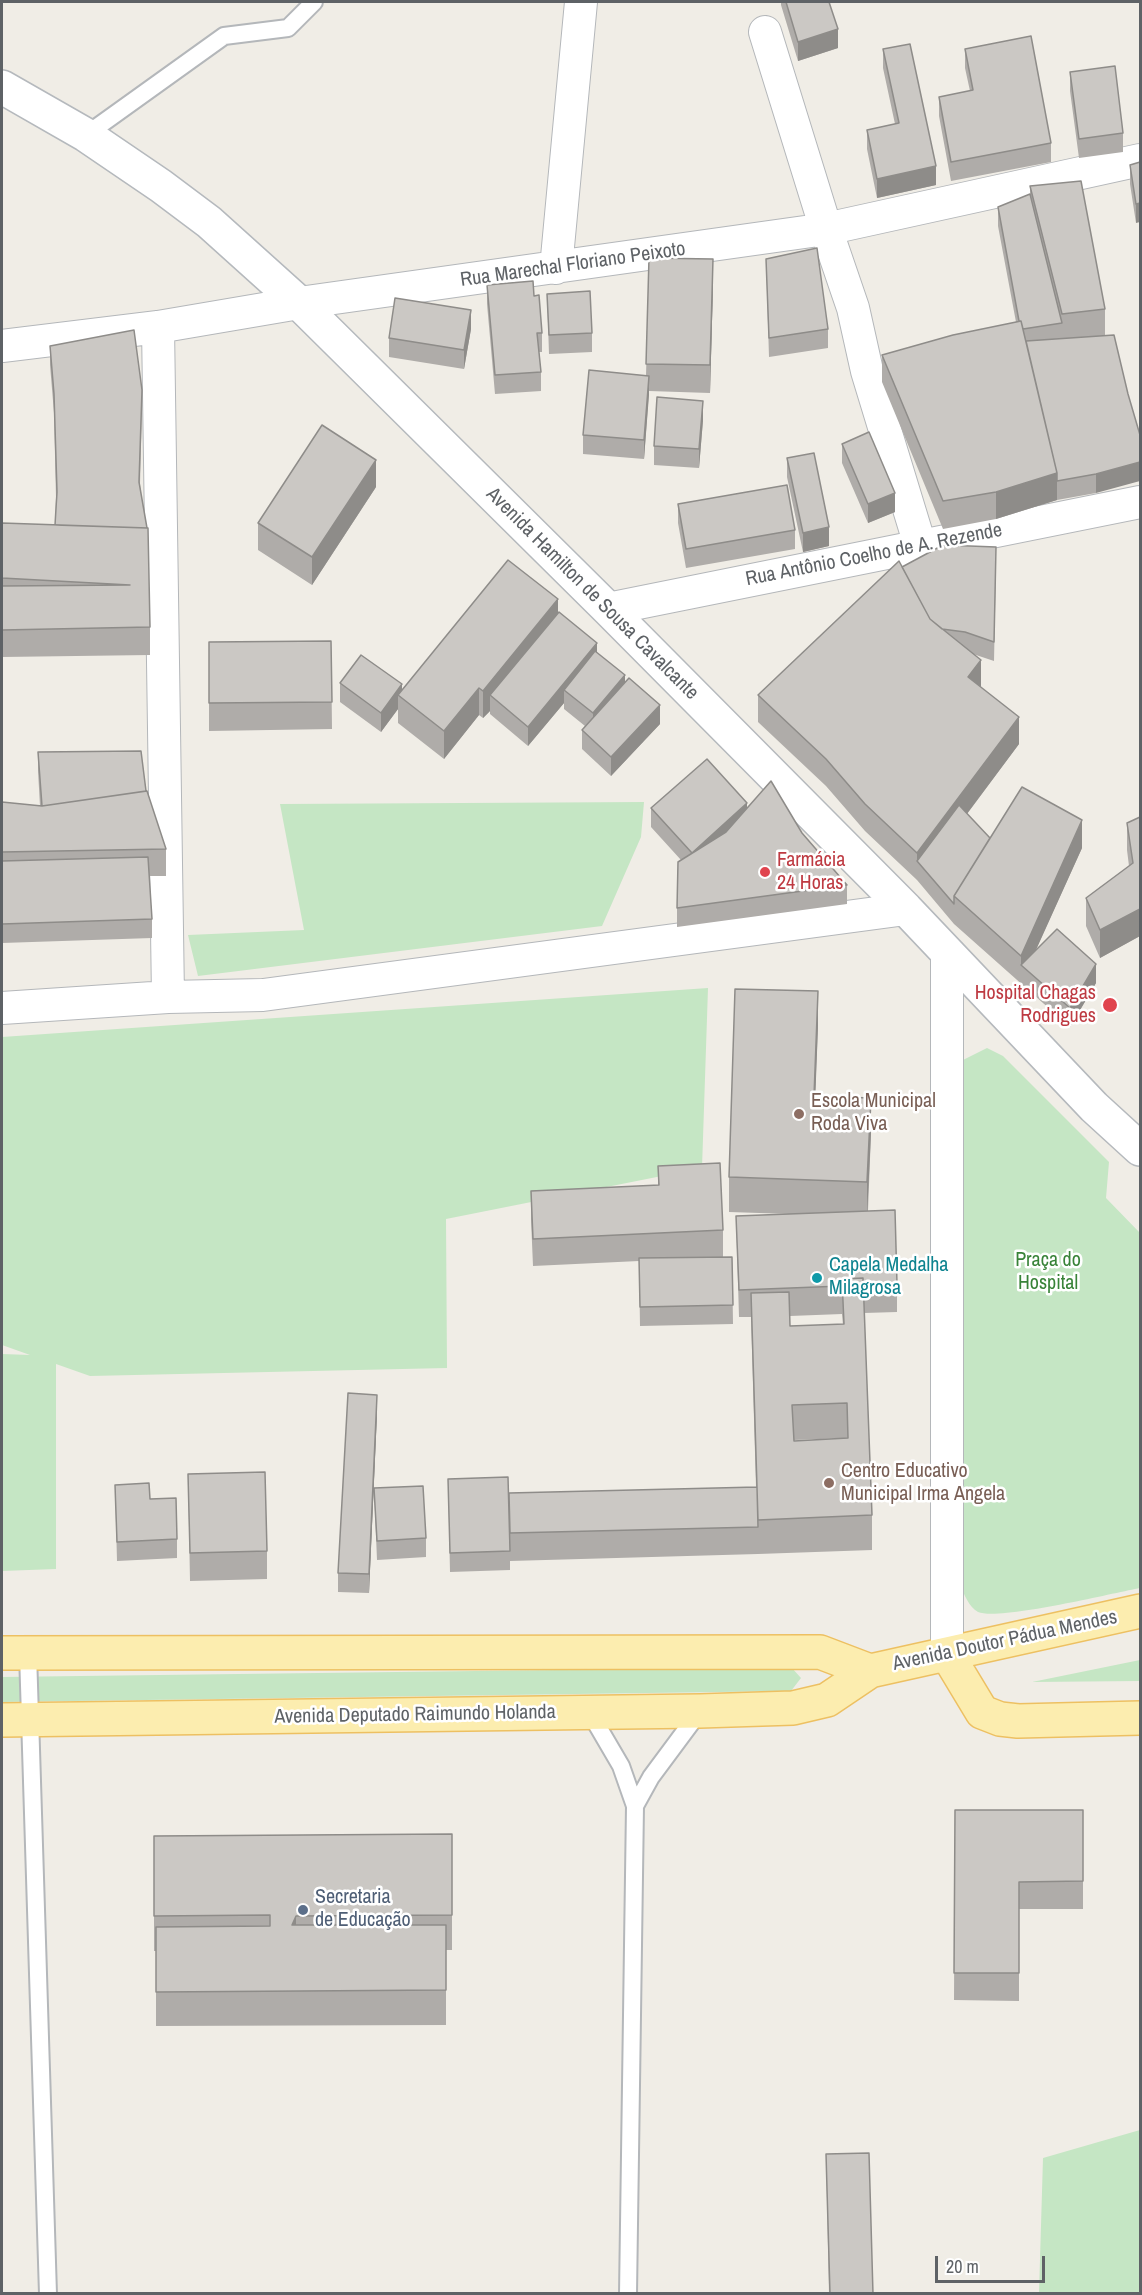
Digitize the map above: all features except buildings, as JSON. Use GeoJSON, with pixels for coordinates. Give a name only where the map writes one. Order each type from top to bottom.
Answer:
{"type":"FeatureCollection","features":[{"type":"Feature","properties":{"kind":"main road","name":"Avenida Hamilton de Sousa Cavalcante"},"geometry":{"type":"LineString","coordinates":[[2,87],[86,135],[209,222],[299,303],[608,609],[906,909],[1094,1107],[1140,1149]]}},
{"type":"Feature","properties":{"kind":"main road","name":"Avenida Doutor Pádua Mendes"},"geometry":{"type":"LineString","coordinates":[[827,1700],[870,1671],[1140,1611]]}},
{"type":"Feature","properties":{"kind":"main road","name":"Avenida Doutor Pádua Mendes"},"geometry":{"type":"LineString","coordinates":[[15,1653],[820,1652],[870,1671]]}},
{"type":"Feature","properties":{"kind":"main road"},"geometry":{"type":"LineString","coordinates":[[947,1654],[981,1712],[1000,1719],[1018,1721],[1140,1718]]}},
{"type":"Feature","properties":{"kind":"main road","name":"Avenida Deputado Raimundo Holanda"},"geometry":{"type":"LineString","coordinates":[[15,1719],[700,1712],[793,1708],[827,1700]]}},
{"type":"Feature","properties":{"kind":"street"},"geometry":{"type":"LineString","coordinates":[[556,268],[581,2]]}},
{"type":"Feature","properties":{"kind":"street"},"geometry":{"type":"LineString","coordinates":[[765,32],[853,308],[867,371],[920,545]]}},
{"type":"Feature","properties":{"kind":"street","name":"Rua Marechal Floriano Peixoto"},"geometry":{"type":"LineString","coordinates":[[2,346],[158,327],[299,303],[826,229],[1140,160]]}},
{"type":"Feature","properties":{"kind":"street"},"geometry":{"type":"LineString","coordinates":[[158,327],[168,997]]}},
{"type":"Feature","properties":{"kind":"street","name":"Rua Antônio Coelho de A. Rezende"},"geometry":{"type":"LineString","coordinates":[[608,609],[1140,502]]}},
{"type":"Feature","properties":{"kind":"street"},"geometry":{"type":"LineString","coordinates":[[2,1008],[168,997],[263,995],[906,909]]}},
{"type":"Feature","properties":{"kind":"street"},"geometry":{"type":"LineString","coordinates":[[947,953],[947,1654]]}},
{"type":"Feature","properties":{"kind":"lane"},"geometry":{"type":"LineString","coordinates":[[86,135],[224,36],[288,28],[314,2]]}},
{"type":"Feature","properties":{"kind":"lane"},"geometry":{"type":"LineString","coordinates":[[15,1653],[15,1719],[48,2294]]}},
{"type":"Feature","properties":{"kind":"lane"},"geometry":{"type":"LineString","coordinates":[[635,1806],[651,1777],[700,1712]]}},
{"type":"Feature","properties":{"kind":"lane"},"geometry":{"type":"LineString","coordinates":[[590,1713],[621,1766],[635,1806],[628,2294]]}},
{"type":"Feature","properties":{"kind":"green space"},"geometry":{"type":"Polygon","coordinates":[[[644,802],[641,837],[602,926],[198,976],[188,935],[304,930],[280,804],[644,802]]]}},
{"type":"Feature","properties":{"kind":"green space"},"geometry":{"type":"Polygon","coordinates":[[[708,988],[702,1168],[446,1219],[447,1368],[90,1376],[56,1364],[56,1569],[2,1571],[2,1354],[30,1355],[2,1345],[2,1037],[708,988]]]}},
{"type":"Feature","properties":{"kind":"green space","name":"Praça do Hospital"},"geometry":{"type":"Polygon","coordinates":[[[987,1048],[1003,1056],[1109,1162],[1106,1198],[1140,1233],[1140,1588],[1031,1610],[990,1614],[975,1610],[960,1585],[961,1061],[987,1048]]]}},
{"type":"Feature","properties":{"kind":"green space"},"geometry":{"type":"Polygon","coordinates":[[[1140,1660],[1140,1681],[1032,1682],[1140,1660]]]}},
{"type":"Feature","properties":{"kind":"green space"},"geometry":{"type":"Polygon","coordinates":[[[791,1667],[801,1678],[791,1691],[2,1702],[2,1677],[791,1667]]]}},
{"type":"Feature","properties":{"kind":"green space"},"geometry":{"type":"Polygon","coordinates":[[[1140,2130],[1140,2293],[1039,2293],[1043,2158],[1140,2130]]]}},
{"type":"Feature","properties":{"kind":"place","name":"Farmácia 24 Horas"},"geometry":{"type":"Point","coordinates":[765,872]}},
{"type":"Feature","properties":{"kind":"place","name":"Hospital Chagas Rodrigues"},"geometry":{"type":"Point","coordinates":[1110,1005]}},
{"type":"Feature","properties":{"kind":"place","name":"Escola Municipal Roda Viva"},"geometry":{"type":"Point","coordinates":[799,1114]}},
{"type":"Feature","properties":{"kind":"place","name":"Capela Medalha Milagrosa"},"geometry":{"type":"Point","coordinates":[817,1278]}},
{"type":"Feature","properties":{"kind":"place","name":"Centro Educativo Municipal Irma Angela"},"geometry":{"type":"Point","coordinates":[829,1483]}},
{"type":"Feature","properties":{"kind":"place","name":"Secretaria de Educação"},"geometry":{"type":"Point","coordinates":[303,1910]}}]}
